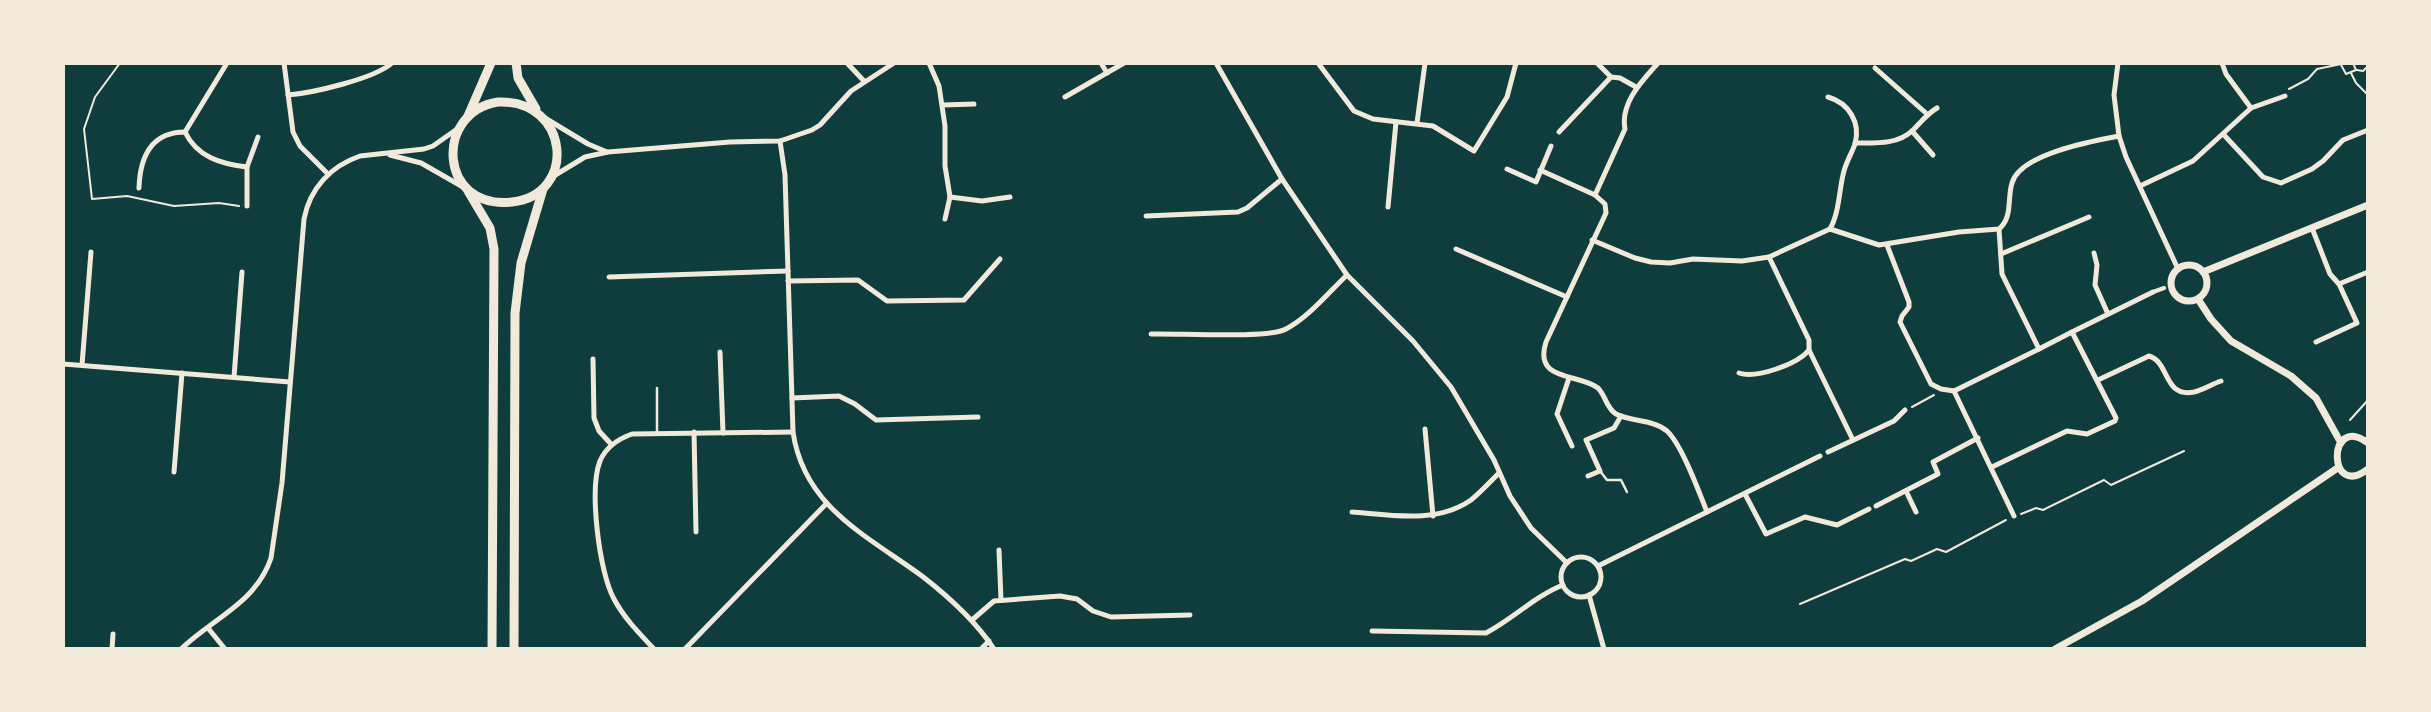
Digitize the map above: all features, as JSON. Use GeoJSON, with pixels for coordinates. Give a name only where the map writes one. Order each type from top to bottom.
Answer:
{"type":"FeatureCollection","features":[{"type":"Feature","properties":{"kind":"main road"},"geometry":{"type":"LineString","coordinates":[[467,118],[491,63]]}},
{"type":"Feature","properties":{"kind":"main road"},"geometry":{"type":"LineString","coordinates":[[514,649],[516,303],[523,254],[543,189],[557,160],[550,127],[539,114],[518,78],[516,63]]}},
{"type":"Feature","properties":{"kind":"main road"},"geometry":{"type":"LineString","coordinates":[[492,649],[494,249],[490,228],[454,163],[454,146],[460,127],[481,107],[498,102],[516,103],[539,114]]}},
{"type":"Feature","properties":{"kind":"main road"},"geometry":{"type":"LineString","coordinates":[[466,189],[491,200],[508,202],[527,198],[543,189]]}},
{"type":"Feature","properties":{"kind":"street"},"geometry":{"type":"LineString","coordinates":[[186,132],[227,63]]}},
{"type":"Feature","properties":{"kind":"street"},"geometry":{"type":"LineString","coordinates":[[284,63],[290,123],[296,140],[306,154],[328,174]]}},
{"type":"Feature","properties":{"kind":"street"},"geometry":{"type":"LineString","coordinates":[[288,95],[361,78],[381,71],[392,63]]}},
{"type":"Feature","properties":{"kind":"street"},"geometry":{"type":"LineString","coordinates":[[847,63],[864,81]]}},
{"type":"Feature","properties":{"kind":"street"},"geometry":{"type":"LineString","coordinates":[[551,177],[585,157],[608,152],[730,142],[780,141],[820,125],[864,81],[894,63]]}},
{"type":"Feature","properties":{"kind":"street"},"geometry":{"type":"LineString","coordinates":[[929,63],[939,86],[943,105],[945,166],[950,197],[945,219]]}},
{"type":"Feature","properties":{"kind":"street"},"geometry":{"type":"LineString","coordinates":[[1101,63],[1107,73]]}},
{"type":"Feature","properties":{"kind":"street"},"geometry":{"type":"LineString","coordinates":[[1065,97],[1124,63]]}},
{"type":"Feature","properties":{"kind":"street"},"geometry":{"type":"LineString","coordinates":[[1216,63],[1282,179],[1347,275],[1413,341],[1451,387],[1471,418],[1510,496],[1531,528],[1567,563]]}},
{"type":"Feature","properties":{"kind":"street"},"geometry":{"type":"LineString","coordinates":[[1318,63],[1354,111],[1373,119],[1433,126],[1474,151],[1507,97],[1516,63]]}},
{"type":"Feature","properties":{"kind":"street"},"geometry":{"type":"LineString","coordinates":[[1418,124],[1425,63]]}},
{"type":"Feature","properties":{"kind":"street"},"geometry":{"type":"LineString","coordinates":[[1597,63],[1611,77],[1620,78],[1636,87]]}},
{"type":"Feature","properties":{"kind":"street"},"geometry":{"type":"LineString","coordinates":[[1595,195],[1625,129],[1623,118],[1636,87],[1658,63]]}},
{"type":"Feature","properties":{"kind":"street"},"geometry":{"type":"LineString","coordinates":[[2118,63],[2114,95],[2119,136],[2178,269]]}},
{"type":"Feature","properties":{"kind":"street"},"geometry":{"type":"LineString","coordinates":[[2222,63],[2226,74],[2251,108]]}},
{"type":"Feature","properties":{"kind":"street"},"geometry":{"type":"LineString","coordinates":[[1875,68],[1927,114]]}},
{"type":"Feature","properties":{"kind":"street"},"geometry":{"type":"LineString","coordinates":[[1559,132],[1611,77]]}},
{"type":"Feature","properties":{"kind":"street"},"geometry":{"type":"LineString","coordinates":[[2140,187],[2193,161],[2251,108],[2285,96]]}},
{"type":"Feature","properties":{"kind":"street"},"geometry":{"type":"LineString","coordinates":[[1828,97],[1836,99],[1849,109],[1856,128],[1855,143],[1846,165],[1830,229]]}},
{"type":"Feature","properties":{"kind":"street"},"geometry":{"type":"LineString","coordinates":[[943,105],[975,104]]}},
{"type":"Feature","properties":{"kind":"street"},"geometry":{"type":"LineString","coordinates":[[1855,143],[1892,142],[1904,138],[1927,114],[1937,108]]}},
{"type":"Feature","properties":{"kind":"street"},"geometry":{"type":"LineString","coordinates":[[539,114],[588,144],[608,152]]}},
{"type":"Feature","properties":{"kind":"street"},"geometry":{"type":"LineString","coordinates":[[1388,207],[1396,122]]}},
{"type":"Feature","properties":{"kind":"street"},"geometry":{"type":"LineString","coordinates":[[181,649],[231,612],[251,593],[271,558],[279,512],[306,208],[317,187],[328,174],[353,159],[424,149],[433,146],[460,127]]}},
{"type":"Feature","properties":{"kind":"street"},"geometry":{"type":"LineString","coordinates":[[2224,135],[2263,177],[2281,183],[2312,169],[2343,140],[2368,130]]}},
{"type":"Feature","properties":{"kind":"street"},"geometry":{"type":"LineString","coordinates":[[1912,131],[1933,155]]}},
{"type":"Feature","properties":{"kind":"street"},"geometry":{"type":"LineString","coordinates":[[186,132],[195,147],[207,157],[247,167]]}},
{"type":"Feature","properties":{"kind":"street"},"geometry":{"type":"LineString","coordinates":[[139,188],[141,167],[153,144],[170,133],[186,132]]}},
{"type":"Feature","properties":{"kind":"street"},"geometry":{"type":"LineString","coordinates":[[2039,349],[2002,274],[2000,229],[2008,217],[2013,179],[2022,169],[2060,150],[2119,136]]}},
{"type":"Feature","properties":{"kind":"street"},"geometry":{"type":"LineString","coordinates":[[247,206],[247,167],[258,137]]}},
{"type":"Feature","properties":{"kind":"street"},"geometry":{"type":"LineString","coordinates":[[780,141],[785,175],[793,432],[803,468],[826,504],[844,521],[940,590],[972,620],[994,649]]}},
{"type":"Feature","properties":{"kind":"street"},"geometry":{"type":"LineString","coordinates":[[1507,169],[1536,182],[1551,146]]}},
{"type":"Feature","properties":{"kind":"street"},"geometry":{"type":"LineString","coordinates":[[383,153],[421,163],[466,189]]}},
{"type":"Feature","properties":{"kind":"street"},"geometry":{"type":"LineString","coordinates":[[1541,170],[1595,195],[1605,204],[1606,213],[1546,342],[1544,355],[1548,367],[1597,388],[1609,408],[1621,416],[1668,432],[1707,512]]}},
{"type":"Feature","properties":{"kind":"street"},"geometry":{"type":"LineString","coordinates":[[1146,216],[1238,212],[1247,208],[1282,179]]}},
{"type":"Feature","properties":{"kind":"street"},"geometry":{"type":"LineString","coordinates":[[950,197],[982,201],[1010,197]]}},
{"type":"Feature","properties":{"kind":"street"},"geometry":{"type":"LineString","coordinates":[[2203,272],[2368,205]]}},
{"type":"Feature","properties":{"kind":"street"},"geometry":{"type":"LineString","coordinates":[[2001,254],[2089,217]]}},
{"type":"Feature","properties":{"kind":"street"},"geometry":{"type":"LineString","coordinates":[[2312,228],[2330,274],[2339,284],[2357,323],[2316,342]]}},
{"type":"Feature","properties":{"kind":"street"},"geometry":{"type":"LineString","coordinates":[[1592,240],[1635,258],[1660,263],[1693,259],[1742,261],[1769,257],[1830,229],[1872,244],[1887,245],[1959,232],[2000,229]]}},
{"type":"Feature","properties":{"kind":"street"},"geometry":{"type":"LineString","coordinates":[[1887,245],[1909,303],[1900,323],[1931,384],[1941,389],[1954,391],[2164,288]]}},
{"type":"Feature","properties":{"kind":"street"},"geometry":{"type":"LineString","coordinates":[[1456,248],[1567,297]]}},
{"type":"Feature","properties":{"kind":"street"},"geometry":{"type":"LineString","coordinates":[[82,365],[90,252]]}},
{"type":"Feature","properties":{"kind":"street"},"geometry":{"type":"LineString","coordinates":[[2094,253],[2097,265],[2095,285],[2108,314]]}},
{"type":"Feature","properties":{"kind":"street"},"geometry":{"type":"LineString","coordinates":[[1769,257],[1809,340],[1809,350],[1853,440]]}},
{"type":"Feature","properties":{"kind":"street"},"geometry":{"type":"LineString","coordinates":[[788,281],[858,281],[887,301],[964,300],[1000,259]]}},
{"type":"Feature","properties":{"kind":"street"},"geometry":{"type":"LineString","coordinates":[[2191,265],[2203,272],[2206,289],[2198,299],[2186,300],[2176,295],[2171,284],[2178,269],[2191,265]]}},
{"type":"Feature","properties":{"kind":"street"},"geometry":{"type":"LineString","coordinates":[[609,277],[788,271]]}},
{"type":"Feature","properties":{"kind":"street"},"geometry":{"type":"LineString","coordinates":[[234,377],[242,272]]}},
{"type":"Feature","properties":{"kind":"street"},"geometry":{"type":"LineString","coordinates":[[2339,284],[2368,272]]}},
{"type":"Feature","properties":{"kind":"street"},"geometry":{"type":"LineString","coordinates":[[1150,334],[1248,334],[1284,331],[1301,320],[1347,275]]}},
{"type":"Feature","properties":{"kind":"street"},"geometry":{"type":"LineString","coordinates":[[2198,299],[2211,319],[2231,341],[2291,376],[2316,398],[2341,443]]}},
{"type":"Feature","properties":{"kind":"street"},"geometry":{"type":"LineString","coordinates":[[1992,467],[2067,431],[2087,434],[2115,421],[2115,415],[2072,332]]}},
{"type":"Feature","properties":{"kind":"street"},"geometry":{"type":"LineString","coordinates":[[1739,373],[1765,373],[1809,350]]}},
{"type":"Feature","properties":{"kind":"street"},"geometry":{"type":"LineString","coordinates":[[720,352],[723,433]]}},
{"type":"Feature","properties":{"kind":"street"},"geometry":{"type":"LineString","coordinates":[[2098,380],[2149,356],[2158,360],[2172,387],[2178,390],[2193,392],[2221,381]]}},
{"type":"Feature","properties":{"kind":"street"},"geometry":{"type":"LineString","coordinates":[[593,359],[594,418],[599,431],[611,444]]}},
{"type":"Feature","properties":{"kind":"street"},"geometry":{"type":"LineString","coordinates":[[63,364],[290,382]]}},
{"type":"Feature","properties":{"kind":"street"},"geometry":{"type":"LineString","coordinates":[[173,472],[182,373]]}},
{"type":"Feature","properties":{"kind":"street"},"geometry":{"type":"LineString","coordinates":[[1569,378],[1557,414],[1572,446]]}},
{"type":"Feature","properties":{"kind":"street"},"geometry":{"type":"LineString","coordinates":[[1954,391],[2014,516]]}},
{"type":"Feature","properties":{"kind":"street"},"geometry":{"type":"LineString","coordinates":[[792,398],[839,396],[876,420],[978,417]]}},
{"type":"Feature","properties":{"kind":"street"},"geometry":{"type":"LineString","coordinates":[[1598,566],[1894,421],[1905,410]]}},
{"type":"Feature","properties":{"kind":"street"},"geometry":{"type":"LineString","coordinates":[[1588,476],[1600,471],[1586,440],[1614,428],[1621,416]]}},
{"type":"Feature","properties":{"kind":"street"},"geometry":{"type":"LineString","coordinates":[[1425,429],[1433,516]]}},
{"type":"Feature","properties":{"kind":"street"},"geometry":{"type":"LineString","coordinates":[[694,432],[696,532]]}},
{"type":"Feature","properties":{"kind":"street"},"geometry":{"type":"LineString","coordinates":[[654,649],[627,621],[614,599],[602,567],[598,540],[597,481],[599,464],[611,444],[632,434],[793,432]]}},
{"type":"Feature","properties":{"kind":"street"},"geometry":{"type":"LineString","coordinates":[[1745,495],[1767,537],[1805,517],[1837,525],[1938,474],[1933,461],[1978,438]]}},
{"type":"Feature","properties":{"kind":"street"},"geometry":{"type":"LineString","coordinates":[[2368,443],[2356,438],[2341,443],[2336,452],[2339,467],[2352,475],[2368,470]]}},
{"type":"Feature","properties":{"kind":"street"},"geometry":{"type":"LineString","coordinates":[[2055,649],[2142,601],[2339,467]]}},
{"type":"Feature","properties":{"kind":"street"},"geometry":{"type":"LineString","coordinates":[[1352,512],[1433,516],[1471,500],[1499,473]]}},
{"type":"Feature","properties":{"kind":"street"},"geometry":{"type":"LineString","coordinates":[[1906,491],[1916,512]]}},
{"type":"Feature","properties":{"kind":"street"},"geometry":{"type":"LineString","coordinates":[[685,649],[826,504]]}},
{"type":"Feature","properties":{"kind":"street"},"geometry":{"type":"LineString","coordinates":[[999,550],[1001,600]]}},
{"type":"Feature","properties":{"kind":"street"},"geometry":{"type":"LineString","coordinates":[[1583,557],[1598,566],[1600,583],[1589,595],[1571,594],[1563,585],[1562,573],[1567,563],[1583,557]]}},
{"type":"Feature","properties":{"kind":"street"},"geometry":{"type":"LineString","coordinates":[[1372,631],[1486,633],[1550,590],[1563,585]]}},
{"type":"Feature","properties":{"kind":"street"},"geometry":{"type":"LineString","coordinates":[[1589,595],[1604,649]]}},
{"type":"Feature","properties":{"kind":"street"},"geometry":{"type":"LineString","coordinates":[[972,620],[988,604],[1001,600],[1070,597],[1100,614],[1111,617],[1190,615]]}},
{"type":"Feature","properties":{"kind":"street"},"geometry":{"type":"LineString","coordinates":[[208,628],[225,649]]}},
{"type":"Feature","properties":{"kind":"street"},"geometry":{"type":"LineString","coordinates":[[112,649],[113,634]]}},
{"type":"Feature","properties":{"kind":"street"},"geometry":{"type":"LineString","coordinates":[[981,649],[989,641]]}},
{"type":"Feature","properties":{"kind":"lane"},"geometry":{"type":"LineString","coordinates":[[657,388],[657,433]]}},
{"type":"Feature","properties":{"kind":"lane"},"geometry":{"type":"LineString","coordinates":[[1600,471],[1608,480],[1621,480],[1627,492]]}},
{"type":"Feature","properties":{"kind":"path"},"geometry":{"type":"LineString","coordinates":[[2285,96],[2290,88],[2308,79],[2317,69],[2346,63]]}},
{"type":"Feature","properties":{"kind":"path"},"geometry":{"type":"LineString","coordinates":[[2353,63],[2356,70]]}},
{"type":"Feature","properties":{"kind":"path"},"geometry":{"type":"LineString","coordinates":[[2341,64],[2346,74],[2356,70],[2363,71],[2368,66]]}},
{"type":"Feature","properties":{"kind":"path"},"geometry":{"type":"LineString","coordinates":[[2351,72],[2356,83],[2368,96]]}},
{"type":"Feature","properties":{"kind":"path"},"geometry":{"type":"LineString","coordinates":[[1905,410],[1941,389]]}},
{"type":"Feature","properties":{"kind":"path"},"geometry":{"type":"LineString","coordinates":[[2350,420],[2368,400]]}},
{"type":"Feature","properties":{"kind":"path"},"geometry":{"type":"LineString","coordinates":[[1800,604],[1905,559],[1911,561],[1937,550],[1945,552],[2014,516],[2036,508],[2043,510],[2104,480],[2111,485],[2184,451]]}}]}
